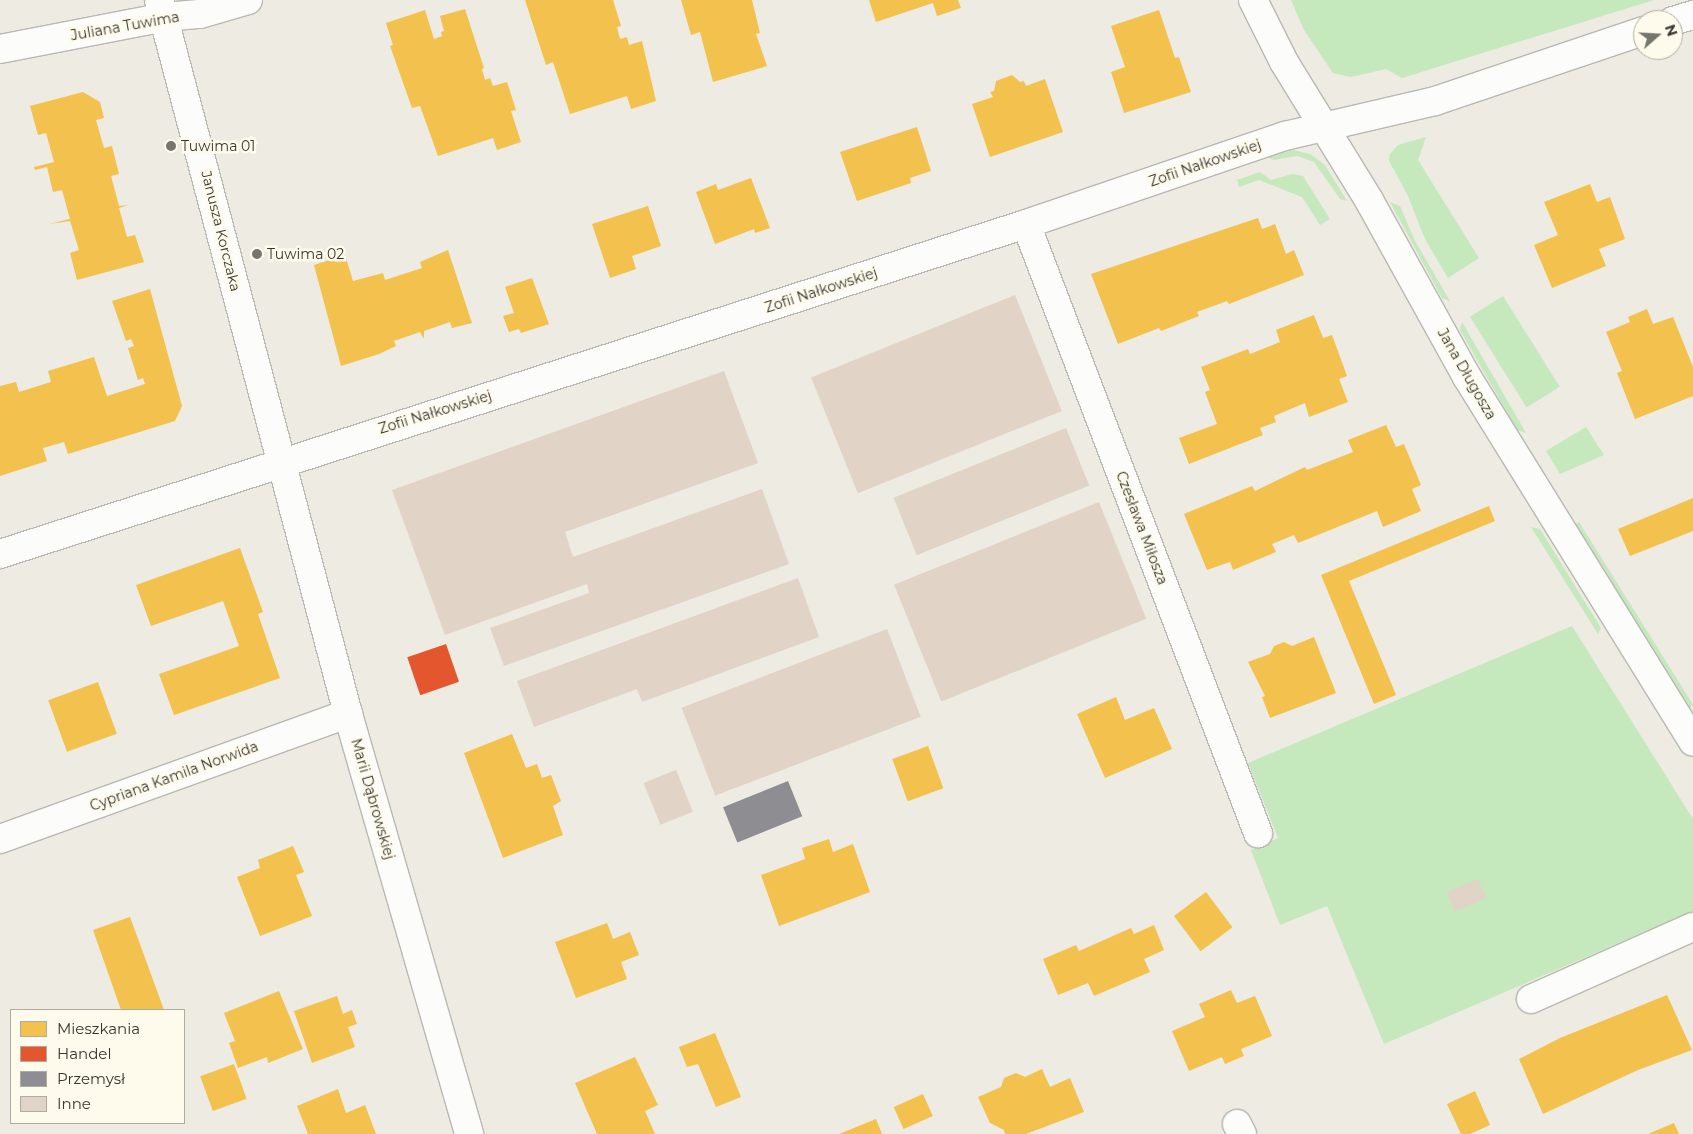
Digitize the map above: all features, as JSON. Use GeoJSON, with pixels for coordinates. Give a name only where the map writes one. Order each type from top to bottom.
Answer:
{"type":"FeatureCollection","features":[{"type":"Feature","properties":{"kind":"street","name":"Juliana Tuwima"},"geometry":{"type":"LineString","coordinates":[[0,49],[162,8],[200,14],[248,0]]}},
{"type":"Feature","properties":{"kind":"street","name":"Jana Długosza"},"geometry":{"type":"LineString","coordinates":[[1253,0],[1322,127],[1370,202],[1472,385],[1693,742]]}},
{"type":"Feature","properties":{"kind":"street","name":"Janusza Korczaka"},"geometry":{"type":"LineString","coordinates":[[162,8],[282,462]]}},
{"type":"Feature","properties":{"kind":"street","name":"Zofii Nałkowskiej"},"geometry":{"type":"LineString","coordinates":[[0,554],[1026,224],[1251,147],[1322,127],[1435,101],[1633,34]]}},
{"type":"Feature","properties":{"kind":"street","name":"Czesława Miłosza"},"geometry":{"type":"LineString","coordinates":[[1026,224],[1258,832]]}},
{"type":"Feature","properties":{"kind":"street","name":"Marii Dąbrowskiej"},"geometry":{"type":"LineString","coordinates":[[282,462],[348,714],[469,1134]]}},
{"type":"Feature","properties":{"kind":"street","name":"Cypriana Kamila Norwida"},"geometry":{"type":"LineString","coordinates":[[0,839],[348,714]]}},
{"type":"Feature","properties":{"kind":"street"},"geometry":{"type":"LineString","coordinates":[[1530,999],[1693,927]]}},
{"type":"Feature","properties":{"kind":"green space"},"geometry":{"type":"Polygon","coordinates":[[[1291,0],[1654,0],[1402,78],[1386,69],[1351,77],[1333,73],[1304,30],[1291,0]]]}},
{"type":"Feature","properties":{"kind":"green space"},"geometry":{"type":"Polygon","coordinates":[[[1426,137],[1418,160],[1479,258],[1448,278],[1425,239],[1407,194],[1389,161],[1390,154],[1398,145],[1426,137]]]}},
{"type":"Feature","properties":{"kind":"green space"},"geometry":{"type":"Polygon","coordinates":[[[1293,150],[1310,154],[1325,165],[1347,201],[1340,199],[1314,162],[1297,156],[1274,160],[1266,157],[1293,150]]]}},
{"type":"Feature","properties":{"kind":"green space"},"geometry":{"type":"Polygon","coordinates":[[[1260,172],[1271,180],[1292,174],[1303,176],[1330,219],[1320,225],[1302,197],[1259,180],[1239,187],[1237,180],[1260,172]]]}},
{"type":"Feature","properties":{"kind":"green space"},"geometry":{"type":"Polygon","coordinates":[[[1390,202],[1400,206],[1415,241],[1450,301],[1442,298],[1390,202]]]}},
{"type":"Feature","properties":{"kind":"green space"},"geometry":{"type":"Polygon","coordinates":[[[1503,296],[1560,387],[1527,407],[1470,317],[1503,296]]]}},
{"type":"Feature","properties":{"kind":"green space"},"geometry":{"type":"Polygon","coordinates":[[[1462,322],[1526,433],[1517,430],[1460,330],[1462,322]]]}},
{"type":"Feature","properties":{"kind":"green space"},"geometry":{"type":"Polygon","coordinates":[[[1586,427],[1604,455],[1560,474],[1546,451],[1586,427]]]}},
{"type":"Feature","properties":{"kind":"green space"},"geometry":{"type":"Polygon","coordinates":[[[1579,522],[1693,704],[1687,709],[1572,526],[1579,522]]]}},
{"type":"Feature","properties":{"kind":"green space"},"geometry":{"type":"Polygon","coordinates":[[[1531,527],[1540,529],[1601,628],[1598,634],[1531,527]]]}},
{"type":"Feature","properties":{"kind":"green space"},"geometry":{"type":"Polygon","coordinates":[[[1572,626],[1693,819],[1693,911],[1384,1044],[1327,906],[1280,925],[1251,850],[1278,838],[1248,763],[1572,626]]]}},
{"type":"Feature","properties":{"kind":"building: Mieszkania"},"geometry":{"type":"Polygon","coordinates":[[[525,0],[613,0],[621,26],[617,27],[620,39],[627,37],[629,45],[642,41],[656,101],[631,109],[627,96],[570,114],[553,62],[546,65],[525,0]]]}},
{"type":"Feature","properties":{"kind":"building: Mieszkania"},"geometry":{"type":"Polygon","coordinates":[[[681,0],[752,0],[760,33],[756,34],[767,66],[713,82],[700,32],[691,35],[681,0]]]}},
{"type":"Feature","properties":{"kind":"building: Mieszkania"},"geometry":{"type":"Polygon","coordinates":[[[869,0],[958,0],[961,8],[937,16],[933,3],[876,22],[869,0]]]}},
{"type":"Feature","properties":{"kind":"building: Mieszkania"},"geometry":{"type":"Polygon","coordinates":[[[465,9],[484,68],[482,69],[485,80],[490,78],[493,86],[507,82],[516,110],[511,111],[521,142],[497,150],[493,138],[438,156],[420,106],[412,108],[390,46],[393,45],[386,23],[425,10],[434,39],[442,36],[441,32],[444,31],[440,16],[465,9]]]}},
{"type":"Feature","properties":{"kind":"building: Mieszkania"},"geometry":{"type":"Polygon","coordinates":[[[1159,10],[1175,58],[1179,57],[1191,92],[1124,113],[1111,72],[1125,67],[1111,26],[1159,10]]]}},
{"type":"Feature","properties":{"kind":"building: Mieszkania"},"geometry":{"type":"Polygon","coordinates":[[[1012,75],[1020,82],[1024,81],[1026,86],[1045,79],[1063,132],[990,157],[972,104],[993,97],[990,92],[994,91],[996,81],[1012,75]]]}},
{"type":"Feature","properties":{"kind":"building: Mieszkania"},"geometry":{"type":"Polygon","coordinates":[[[83,92],[100,102],[104,118],[96,120],[104,148],[112,146],[119,174],[111,176],[119,206],[128,205],[119,208],[127,237],[135,235],[144,262],[77,280],[70,253],[79,250],[70,221],[49,224],[70,219],[62,190],[53,192],[47,167],[35,170],[34,167],[54,162],[46,133],[38,135],[30,106],[83,92]]]}},
{"type":"Feature","properties":{"kind":"building: Mieszkania"},"geometry":{"type":"Polygon","coordinates":[[[917,127],[931,171],[910,178],[911,183],[857,201],[840,152],[917,127]]]}},
{"type":"Feature","properties":{"kind":"building: Mieszkania"},"geometry":{"type":"Polygon","coordinates":[[[751,178],[770,228],[755,233],[754,229],[715,244],[696,192],[716,184],[718,190],[751,178]]]}},
{"type":"Feature","properties":{"kind":"building: Mieszkania"},"geometry":{"type":"Polygon","coordinates":[[[1590,184],[1597,202],[1610,197],[1625,239],[1599,249],[1606,266],[1552,288],[1534,245],[1558,235],[1544,202],[1590,184]]]}},
{"type":"Feature","properties":{"kind":"building: Mieszkania"},"geometry":{"type":"Polygon","coordinates":[[[648,206],[661,246],[632,256],[636,269],[610,278],[592,224],[648,206]]]}},
{"type":"Feature","properties":{"kind":"building: Mieszkania"},"geometry":{"type":"Polygon","coordinates":[[[1258,218],[1262,229],[1275,224],[1286,254],[1294,250],[1304,275],[1229,304],[1227,301],[1197,312],[1199,316],[1161,331],[1159,328],[1118,344],[1091,274],[1258,218]]]}},
{"type":"Feature","properties":{"kind":"building: Mieszkania"},"geometry":{"type":"Polygon","coordinates":[[[448,250],[472,323],[452,328],[450,322],[424,331],[424,339],[420,332],[394,341],[396,346],[379,354],[341,366],[314,265],[345,255],[353,281],[383,273],[385,280],[422,268],[420,262],[448,250]]]}},
{"type":"Feature","properties":{"kind":"building: Mieszkania"},"geometry":{"type":"Polygon","coordinates":[[[532,278],[549,324],[521,333],[519,329],[509,332],[503,316],[514,313],[505,287],[532,278]]]}},
{"type":"Feature","properties":{"kind":"building: Mieszkania"},"geometry":{"type":"Polygon","coordinates":[[[150,289],[182,406],[175,421],[68,454],[64,442],[43,448],[47,461],[0,476],[0,386],[16,382],[19,392],[51,382],[48,371],[94,357],[107,396],[145,384],[143,378],[138,380],[128,348],[134,346],[131,339],[126,341],[112,301],[150,289]]]}},
{"type":"Feature","properties":{"kind":"building: Mieszkania"},"geometry":{"type":"Polygon","coordinates":[[[1647,309],[1653,324],[1673,317],[1693,367],[1693,396],[1635,419],[1617,373],[1622,371],[1606,332],[1630,322],[1628,317],[1647,309]]]}},
{"type":"Feature","properties":{"kind":"building: Mieszkania"},"geometry":{"type":"Polygon","coordinates":[[[1314,315],[1323,338],[1332,335],[1347,376],[1339,379],[1348,402],[1309,417],[1305,403],[1274,416],[1276,422],[1260,428],[1263,435],[1189,464],[1179,438],[1217,424],[1205,392],[1210,390],[1201,367],[1248,349],[1250,354],[1280,342],[1276,330],[1314,315]]]}},
{"type":"Feature","properties":{"kind":"building: Mieszkania"},"geometry":{"type":"Polygon","coordinates":[[[1386,425],[1396,447],[1404,444],[1421,485],[1412,489],[1421,511],[1383,527],[1377,511],[1298,543],[1294,535],[1272,544],[1276,552],[1233,570],[1230,562],[1207,570],[1184,514],[1252,486],[1255,491],[1305,467],[1307,470],[1353,452],[1348,440],[1386,425]]]}},
{"type":"Feature","properties":{"kind":"building: Mieszkania"},"geometry":{"type":"Polygon","coordinates":[[[1693,498],[1693,531],[1630,556],[1618,529],[1693,498]]]}},
{"type":"Feature","properties":{"kind":"building: Mieszkania"},"geometry":{"type":"Polygon","coordinates":[[[1489,506],[1495,521],[1349,581],[1396,695],[1374,704],[1321,575],[1489,506]]]}},
{"type":"Feature","properties":{"kind":"building: Mieszkania"},"geometry":{"type":"Polygon","coordinates":[[[240,548],[263,612],[258,614],[280,678],[174,715],[159,674],[239,646],[223,601],[151,626],[136,585],[240,548]]]}},
{"type":"Feature","properties":{"kind":"building: Mieszkania"},"geometry":{"type":"Polygon","coordinates":[[[1314,637],[1336,693],[1270,718],[1262,697],[1265,696],[1248,662],[1270,654],[1274,646],[1284,642],[1292,646],[1314,637]]]}},
{"type":"Feature","properties":{"kind":"building: Mieszkania"},"geometry":{"type":"Polygon","coordinates":[[[98,682],[117,734],[67,752],[48,700],[98,682]]]}},
{"type":"Feature","properties":{"kind":"building: Mieszkania"},"geometry":{"type":"Polygon","coordinates":[[[1116,697],[1125,720],[1154,708],[1172,749],[1105,778],[1077,714],[1116,697]]]}},
{"type":"Feature","properties":{"kind":"building: Mieszkania"},"geometry":{"type":"Polygon","coordinates":[[[512,734],[526,768],[537,764],[542,778],[551,775],[561,801],[553,806],[563,835],[503,858],[464,753],[512,734]]]}},
{"type":"Feature","properties":{"kind":"building: Mieszkania"},"geometry":{"type":"Polygon","coordinates":[[[928,746],[943,788],[908,801],[892,759],[928,746]]]}},
{"type":"Feature","properties":{"kind":"building: Mieszkania"},"geometry":{"type":"Polygon","coordinates":[[[829,839],[833,852],[853,844],[870,892],[779,926],[761,875],[805,859],[802,848],[829,839]]]}},
{"type":"Feature","properties":{"kind":"building: Mieszkania"},"geometry":{"type":"Polygon","coordinates":[[[293,846],[304,872],[296,875],[312,916],[260,936],[237,877],[260,868],[258,860],[293,846]]]}},
{"type":"Feature","properties":{"kind":"building: Mieszkania"},"geometry":{"type":"Polygon","coordinates":[[[1206,892],[1232,927],[1201,951],[1174,916],[1206,892]]]}},
{"type":"Feature","properties":{"kind":"building: Mieszkania"},"geometry":{"type":"Polygon","coordinates":[[[130,917],[164,1009],[121,1009],[93,930],[130,917]]]}},
{"type":"Feature","properties":{"kind":"building: Mieszkania"},"geometry":{"type":"Polygon","coordinates":[[[607,923],[613,939],[630,932],[639,955],[621,962],[627,979],[576,998],[555,942],[607,923]]]}},
{"type":"Feature","properties":{"kind":"building: Mieszkania"},"geometry":{"type":"Polygon","coordinates":[[[1154,925],[1164,950],[1144,959],[1150,972],[1094,996],[1088,983],[1058,995],[1043,959],[1076,945],[1079,951],[1131,928],[1134,934],[1154,925]]]}},
{"type":"Feature","properties":{"kind":"building: Mieszkania"},"geometry":{"type":"Polygon","coordinates":[[[1231,990],[1237,1003],[1255,996],[1272,1036],[1241,1049],[1244,1056],[1225,1064],[1222,1057],[1189,1071],[1172,1031],[1205,1017],[1199,1004],[1231,990]]]}},
{"type":"Feature","properties":{"kind":"building: Mieszkania"},"geometry":{"type":"Polygon","coordinates":[[[279,991],[303,1049],[268,1063],[267,1057],[238,1068],[229,1043],[235,1041],[224,1013],[279,991]]]}},
{"type":"Feature","properties":{"kind":"building: Mieszkania"},"geometry":{"type":"Polygon","coordinates":[[[1667,995],[1692,1050],[1638,1070],[1543,1114],[1519,1059],[1560,1038],[1667,995]]]}},
{"type":"Feature","properties":{"kind":"building: Mieszkania"},"geometry":{"type":"Polygon","coordinates":[[[337,996],[343,1014],[352,1010],[357,1024],[348,1027],[355,1047],[312,1063],[294,1011],[337,996]]]}},
{"type":"Feature","properties":{"kind":"building: Mieszkania"},"geometry":{"type":"Polygon","coordinates":[[[715,1033],[741,1097],[716,1107],[698,1064],[687,1067],[679,1047],[715,1033]]]}},
{"type":"Feature","properties":{"kind":"building: Mieszkania"},"geometry":{"type":"Polygon","coordinates":[[[635,1057],[658,1105],[645,1111],[655,1134],[597,1134],[575,1083],[635,1057]]]}},
{"type":"Feature","properties":{"kind":"building: Mieszkania"},"geometry":{"type":"Polygon","coordinates":[[[234,1064],[247,1099],[213,1111],[200,1076],[234,1064]]]}},
{"type":"Feature","properties":{"kind":"building: Mieszkania"},"geometry":{"type":"Polygon","coordinates":[[[1042,1069],[1050,1087],[1070,1078],[1084,1112],[1026,1134],[1005,1134],[1004,1130],[990,1123],[978,1097],[1001,1087],[1004,1078],[1016,1073],[1025,1077],[1042,1069]]]}},
{"type":"Feature","properties":{"kind":"building: Mieszkania"},"geometry":{"type":"Polygon","coordinates":[[[338,1089],[346,1113],[365,1105],[376,1134],[308,1134],[297,1106],[338,1089]]]}},
{"type":"Feature","properties":{"kind":"building: Mieszkania"},"geometry":{"type":"Polygon","coordinates":[[[1475,1091],[1490,1125],[1470,1134],[1461,1134],[1447,1104],[1475,1091]]]}},
{"type":"Feature","properties":{"kind":"building: Mieszkania"},"geometry":{"type":"Polygon","coordinates":[[[923,1094],[933,1116],[904,1129],[894,1107],[923,1094]]]}},
{"type":"Feature","properties":{"kind":"building: Mieszkania"},"geometry":{"type":"Polygon","coordinates":[[[876,1119],[882,1134],[839,1134],[876,1119]]]}},
{"type":"Feature","properties":{"kind":"building: Mieszkania"},"geometry":{"type":"Polygon","coordinates":[[[1674,1123],[1679,1134],[1648,1134],[1674,1123]]]}},
{"type":"Feature","properties":{"kind":"building: Handel"},"geometry":{"type":"Polygon","coordinates":[[[446,644],[459,682],[420,695],[407,657],[446,644]]]}},
{"type":"Feature","properties":{"kind":"building: Przemysł"},"geometry":{"type":"Polygon","coordinates":[[[788,781],[802,816],[737,842],[723,807],[788,781]]]}},
{"type":"Feature","properties":{"kind":"building: Inne"},"geometry":{"type":"Polygon","coordinates":[[[1015,295],[1062,411],[858,493],[811,377],[1015,295]]]}},
{"type":"Feature","properties":{"kind":"building: Inne"},"geometry":{"type":"Polygon","coordinates":[[[724,371],[758,463],[565,532],[573,557],[762,489],[789,564],[504,666],[490,628],[589,593],[587,584],[445,635],[392,490],[724,371]]]}},
{"type":"Feature","properties":{"kind":"building: Inne"},"geometry":{"type":"Polygon","coordinates":[[[1066,428],[1089,485],[917,555],[894,498],[1066,428]]]}},
{"type":"Feature","properties":{"kind":"building: Inne"},"geometry":{"type":"Polygon","coordinates":[[[1099,502],[1146,619],[941,702],[894,585],[1099,502]]]}},
{"type":"Feature","properties":{"kind":"building: Inne"},"geometry":{"type":"Polygon","coordinates":[[[798,578],[819,637],[642,702],[637,689],[534,727],[517,681],[798,578]]]}},
{"type":"Feature","properties":{"kind":"building: Inne"},"geometry":{"type":"Polygon","coordinates":[[[887,629],[921,717],[715,796],[682,708],[887,629]]]}},
{"type":"Feature","properties":{"kind":"building: Inne"},"geometry":{"type":"Polygon","coordinates":[[[676,770],[693,812],[660,825],[644,783],[676,770]]]}},
{"type":"Feature","properties":{"kind":"building: Inne"},"geometry":{"type":"Polygon","coordinates":[[[1478,879],[1486,898],[1455,912],[1447,892],[1478,879]]]}},
{"type":"Feature","properties":{"kind":"place","name":"Tuwima 01"},"geometry":{"type":"Point","coordinates":[171,146]}},
{"type":"Feature","properties":{"kind":"place","name":"Tuwima 02"},"geometry":{"type":"Point","coordinates":[257,254]}}]}
